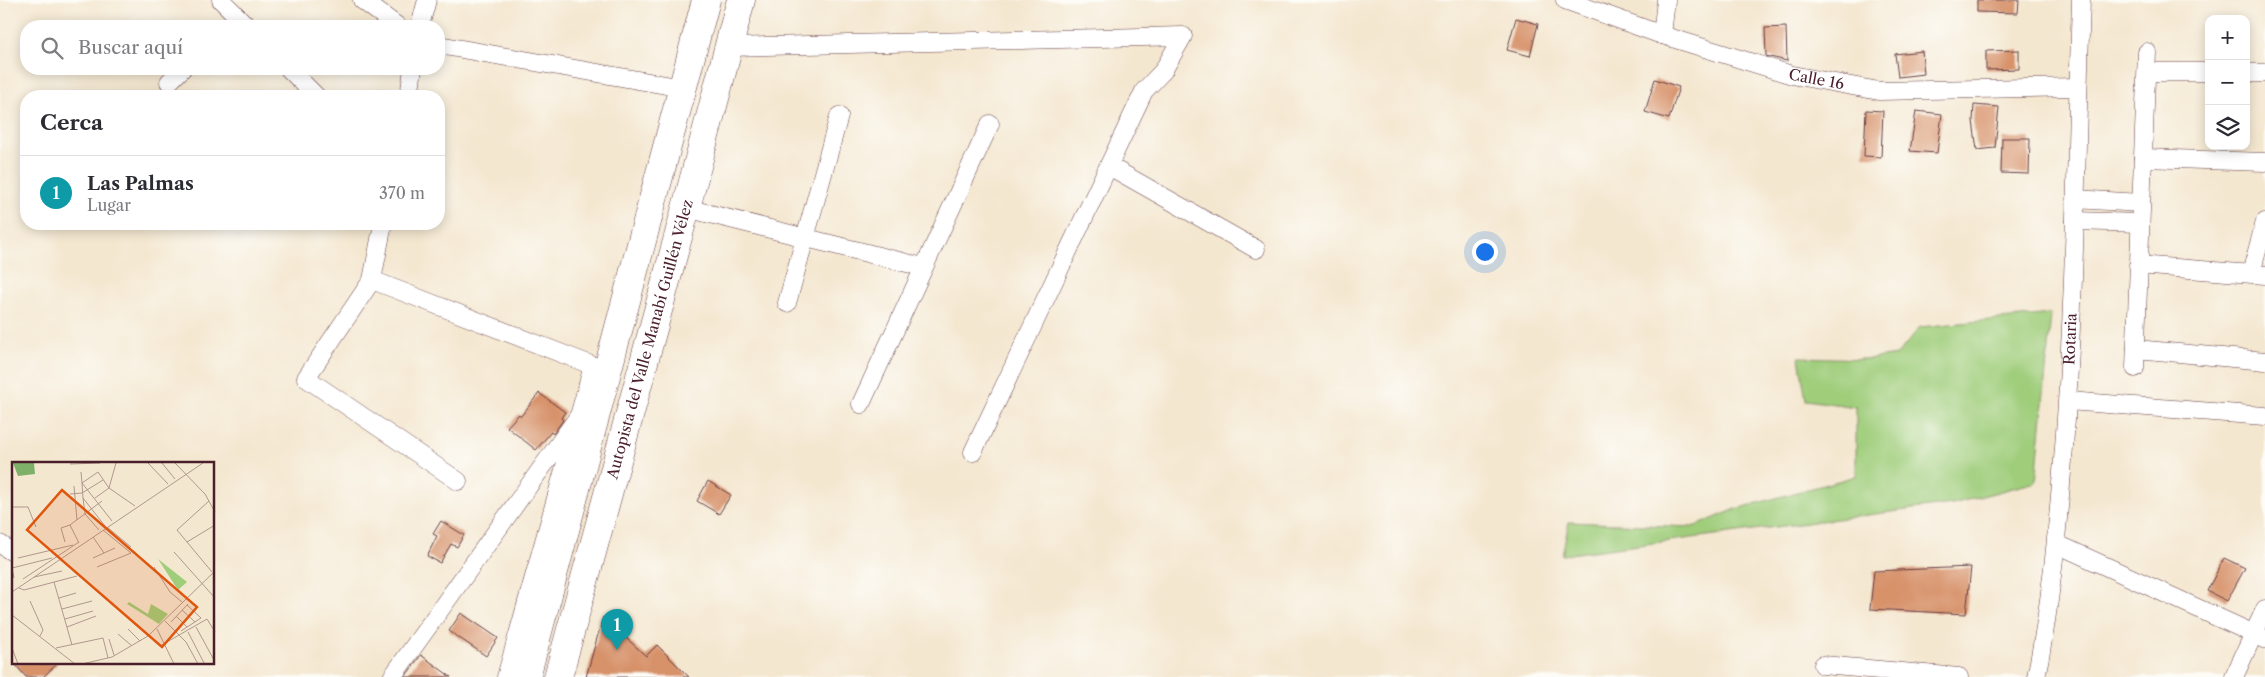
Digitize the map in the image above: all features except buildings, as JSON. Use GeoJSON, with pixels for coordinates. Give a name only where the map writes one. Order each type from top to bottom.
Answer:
{"type":"FeatureCollection","features":[{"type":"Feature","properties":{"kind":"main road"},"geometry":{"type":"LineString","coordinates":[[526,677],[601,375],[683,88],[706,0]]}},
{"type":"Feature","properties":{"kind":"main road","name":"Autopista del Valle Manabí Guillén Vélez"},"geometry":{"type":"LineString","coordinates":[[558,677],[741,0]]}},
{"type":"Feature","properties":{"kind":"street"},"geometry":{"type":"LineString","coordinates":[[221,0],[235,20]]}},
{"type":"Feature","properties":{"kind":"street"},"geometry":{"type":"LineString","coordinates":[[362,0],[389,20]]}},
{"type":"Feature","properties":{"kind":"street"},"geometry":{"type":"LineString","coordinates":[[422,20],[427,0]]}},
{"type":"Feature","properties":{"kind":"street","name":"Calle 16"},"geometry":{"type":"LineString","coordinates":[[1565,0],[1662,35],[1792,74],[1879,91],[2078,87]]}},
{"type":"Feature","properties":{"kind":"street"},"geometry":{"type":"LineString","coordinates":[[1662,35],[1666,0]]}},
{"type":"Feature","properties":{"kind":"street","name":"Rotaria"},"geometry":{"type":"LineString","coordinates":[[2036,677],[2047,618],[2057,544],[2068,401],[2081,0]]}},
{"type":"Feature","properties":{"kind":"street"},"geometry":{"type":"LineString","coordinates":[[728,47],[1184,36],[1162,71],[1144,91],[973,452]]}},
{"type":"Feature","properties":{"kind":"street"},"geometry":{"type":"LineString","coordinates":[[445,46],[683,88]]}},
{"type":"Feature","properties":{"kind":"street"},"geometry":{"type":"LineString","coordinates":[[2135,368],[2147,52]]}},
{"type":"Feature","properties":{"kind":"street"},"geometry":{"type":"LineString","coordinates":[[2146,72],[2205,72]]}},
{"type":"Feature","properties":{"kind":"street"},"geometry":{"type":"LineString","coordinates":[[2250,73],[2265,73]]}},
{"type":"Feature","properties":{"kind":"street"},"geometry":{"type":"LineString","coordinates":[[169,82],[176,75]]}},
{"type":"Feature","properties":{"kind":"street"},"geometry":{"type":"LineString","coordinates":[[295,75],[310,90]]}},
{"type":"Feature","properties":{"kind":"street"},"geometry":{"type":"LineString","coordinates":[[410,90],[412,75]]}},
{"type":"Feature","properties":{"kind":"street"},"geometry":{"type":"LineString","coordinates":[[787,303],[839,116]]}},
{"type":"Feature","properties":{"kind":"street"},"geometry":{"type":"LineString","coordinates":[[861,404],[990,124]]}},
{"type":"Feature","properties":{"kind":"street"},"geometry":{"type":"LineString","coordinates":[[2143,158],[2265,162]]}},
{"type":"Feature","properties":{"kind":"street"},"geometry":{"type":"LineString","coordinates":[[1109,166],[1256,248]]}},
{"type":"Feature","properties":{"kind":"street"},"geometry":{"type":"LineString","coordinates":[[2075,200],[2140,203]]}},
{"type":"Feature","properties":{"kind":"street"},"geometry":{"type":"LineString","coordinates":[[686,208],[924,267]]}},
{"type":"Feature","properties":{"kind":"street"},"geometry":{"type":"LineString","coordinates":[[2075,221],[2140,223]]}},
{"type":"Feature","properties":{"kind":"street"},"geometry":{"type":"LineString","coordinates":[[2138,265],[2258,274],[2265,222]]}},
{"type":"Feature","properties":{"kind":"street"},"geometry":{"type":"LineString","coordinates":[[382,230],[372,280],[306,378],[458,481]]}},
{"type":"Feature","properties":{"kind":"street"},"geometry":{"type":"LineString","coordinates":[[372,280],[601,375]]}},
{"type":"Feature","properties":{"kind":"street"},"geometry":{"type":"LineString","coordinates":[[2136,349],[2265,361]]}},
{"type":"Feature","properties":{"kind":"street"},"geometry":{"type":"LineString","coordinates":[[392,677],[578,417],[601,375]]}},
{"type":"Feature","properties":{"kind":"street"},"geometry":{"type":"LineString","coordinates":[[506,677],[578,417],[601,375]]}},
{"type":"Feature","properties":{"kind":"street"},"geometry":{"type":"LineString","coordinates":[[2068,401],[2265,416]]}},
{"type":"Feature","properties":{"kind":"street"},"geometry":{"type":"LineString","coordinates":[[0,544],[12,552]]}},
{"type":"Feature","properties":{"kind":"street"},"geometry":{"type":"LineString","coordinates":[[2057,544],[2259,637]]}},
{"type":"Feature","properties":{"kind":"street"},"geometry":{"type":"LineString","coordinates":[[2234,677],[2259,637],[2265,610]]}},
{"type":"Feature","properties":{"kind":"street"},"geometry":{"type":"LineString","coordinates":[[1824,665],[1959,677]]}},
{"type":"Feature","properties":{"kind":"green space"},"geometry":{"type":"Polygon","coordinates":[[[2051,314],[2036,482],[1952,504],[1562,555],[1569,522],[1693,527],[1736,509],[1856,476],[1856,407],[1806,400],[1799,357],[1867,359],[1897,355],[1920,327],[2051,314]]]}},
{"type":"Feature","properties":{"kind":"place","name":"Las Palmas"},"geometry":{"type":"Point","coordinates":[617,650]}}]}
